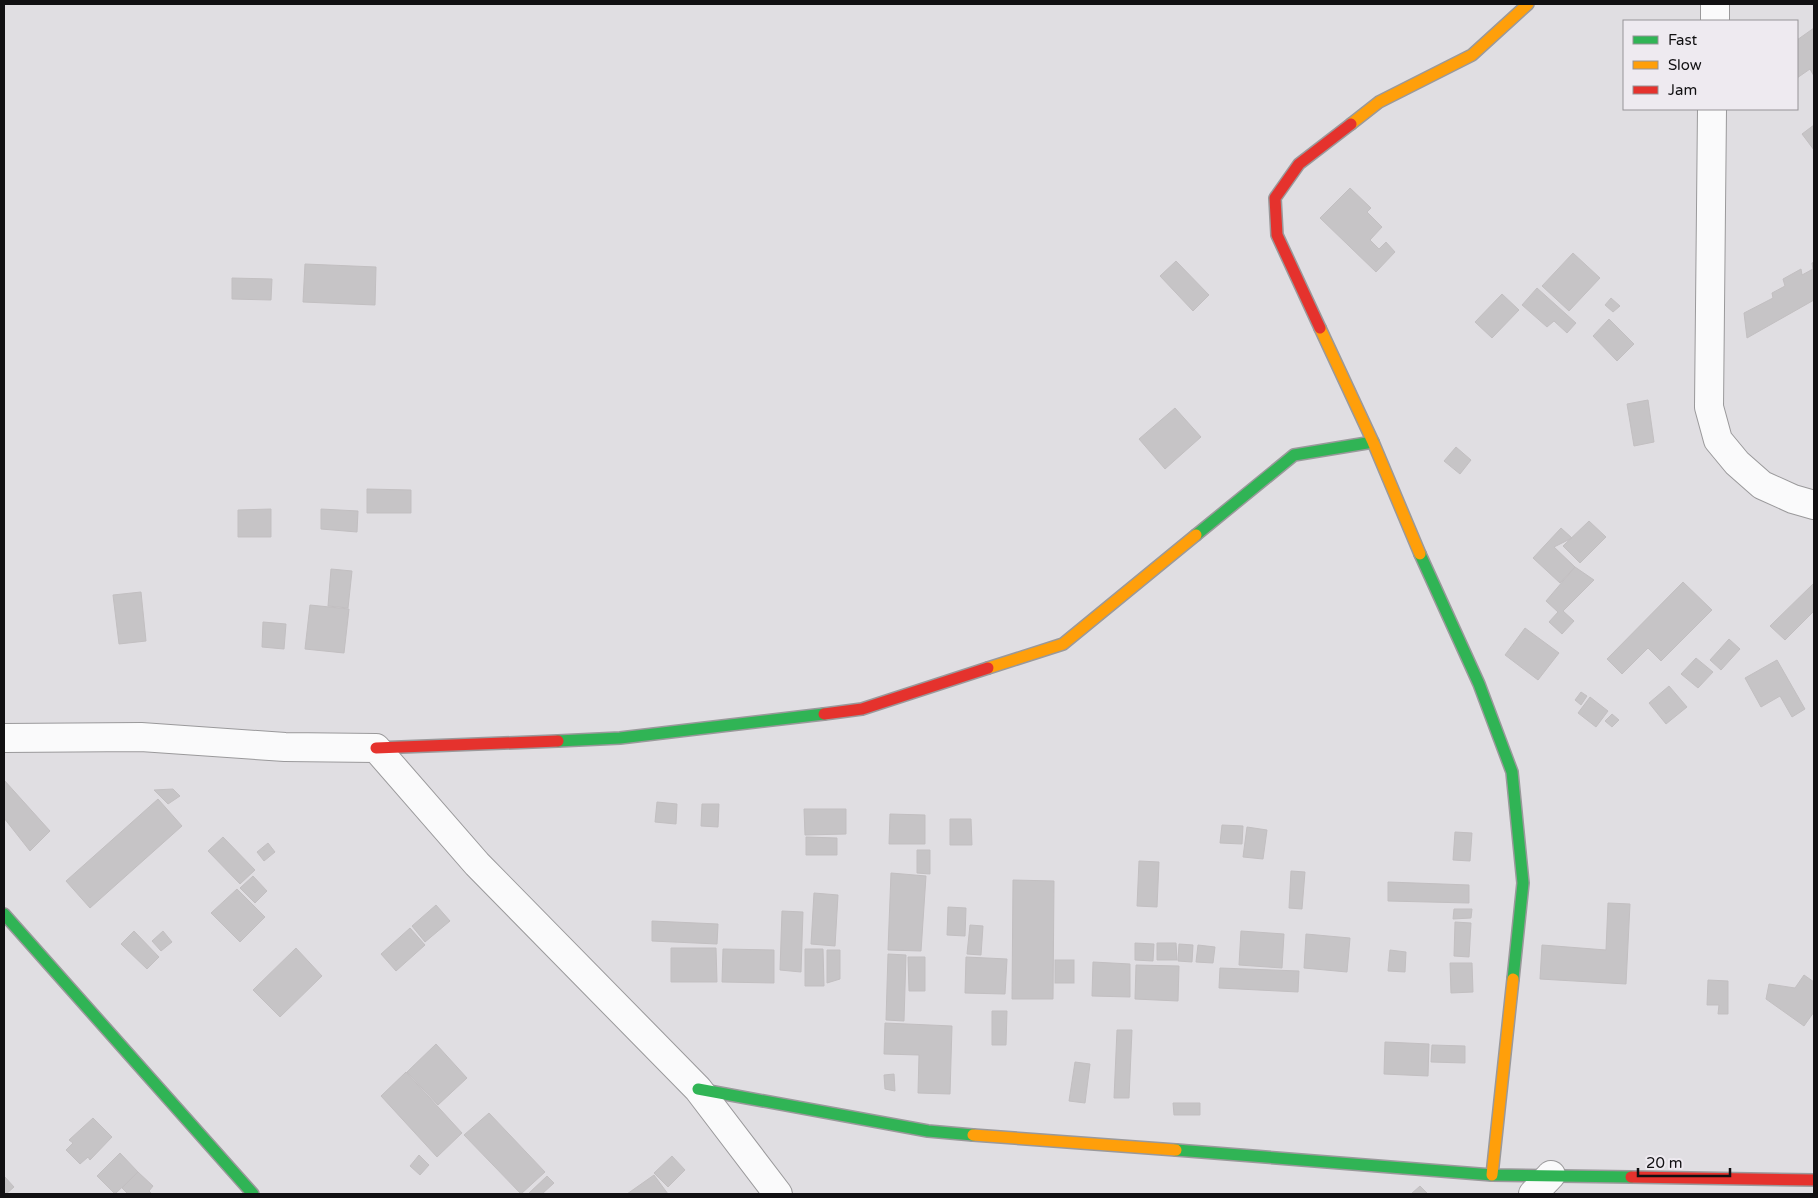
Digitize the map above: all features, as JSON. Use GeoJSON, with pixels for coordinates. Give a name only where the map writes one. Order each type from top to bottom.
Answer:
{"type":"FeatureCollection","features":[{"type":"Feature","properties":{"kind":"street"},"geometry":{"type":"LineString","coordinates":[[1492,1175],[1523,883],[1512,772],[1479,684],[1434,588],[1372,442],[1277,235],[1275,198],[1299,164],[1379,102],[1472,55],[1528,4]]}},
{"type":"Feature","properties":{"kind":"street"},"geometry":{"type":"LineString","coordinates":[[1714,20],[1715,4]]}},
{"type":"Feature","properties":{"kind":"street"},"geometry":{"type":"LineString","coordinates":[[1712,110],[1709,407],[1718,440],[1737,463],[1762,485],[1793,499],[1814,504]]}},
{"type":"Feature","properties":{"kind":"street"},"geometry":{"type":"LineString","coordinates":[[4,738],[141,737],[285,747],[376,748],[620,738],[862,709],[1064,644],[1294,455],[1372,442]]}},
{"type":"Feature","properties":{"kind":"street"},"geometry":{"type":"LineString","coordinates":[[376,748],[477,864],[698,1089],[778,1194]]}},
{"type":"Feature","properties":{"kind":"street"},"geometry":{"type":"LineString","coordinates":[[4,914],[253,1194]]}},
{"type":"Feature","properties":{"kind":"street"},"geometry":{"type":"LineString","coordinates":[[698,1089],[928,1131],[1492,1175],[1542,1185],[1814,1180]]}},
{"type":"Feature","properties":{"kind":"building"},"geometry":{"type":"Polygon","coordinates":[[[1814,28],[1814,76],[1810,69],[1798,77],[1798,39],[1814,28]]]}},
{"type":"Feature","properties":{"kind":"building"},"geometry":{"type":"Polygon","coordinates":[[[1814,125],[1814,150],[1802,134],[1814,125]]]}},
{"type":"Feature","properties":{"kind":"building"},"geometry":{"type":"Polygon","coordinates":[[[1350,188],[1371,208],[1367,212],[1382,227],[1370,240],[1379,249],[1386,242],[1395,252],[1376,272],[1320,218],[1350,188]]]}},
{"type":"Feature","properties":{"kind":"building"},"geometry":{"type":"Polygon","coordinates":[[[1573,253],[1600,278],[1569,311],[1542,286],[1573,253]]]}},
{"type":"Feature","properties":{"kind":"building"},"geometry":{"type":"Polygon","coordinates":[[[1176,261],[1209,295],[1193,311],[1160,276],[1176,261]]]}},
{"type":"Feature","properties":{"kind":"building"},"geometry":{"type":"Polygon","coordinates":[[[1814,262],[1814,300],[1747,338],[1744,313],[1773,298],[1772,293],[1785,286],[1783,279],[1801,269],[1802,275],[1813,269],[1812,263],[1814,262]]]}},
{"type":"Feature","properties":{"kind":"building"},"geometry":{"type":"Polygon","coordinates":[[[305,264],[376,267],[375,305],[303,302],[305,264]]]}},
{"type":"Feature","properties":{"kind":"building"},"geometry":{"type":"Polygon","coordinates":[[[232,278],[272,279],[271,300],[232,299],[232,278]]]}},
{"type":"Feature","properties":{"kind":"building"},"geometry":{"type":"Polygon","coordinates":[[[1537,288],[1576,323],[1567,333],[1554,321],[1547,327],[1522,305],[1537,288]]]}},
{"type":"Feature","properties":{"kind":"building"},"geometry":{"type":"Polygon","coordinates":[[[1502,294],[1519,310],[1492,338],[1475,322],[1502,294]]]}},
{"type":"Feature","properties":{"kind":"building"},"geometry":{"type":"Polygon","coordinates":[[[1611,298],[1620,306],[1613,312],[1605,305],[1611,298]]]}},
{"type":"Feature","properties":{"kind":"building"},"geometry":{"type":"Polygon","coordinates":[[[1609,319],[1634,344],[1617,361],[1593,336],[1609,319]]]}},
{"type":"Feature","properties":{"kind":"building"},"geometry":{"type":"Polygon","coordinates":[[[1648,400],[1654,442],[1634,446],[1627,404],[1648,400]]]}},
{"type":"Feature","properties":{"kind":"building"},"geometry":{"type":"Polygon","coordinates":[[[1175,408],[1201,437],[1165,469],[1139,439],[1175,408]]]}},
{"type":"Feature","properties":{"kind":"building"},"geometry":{"type":"Polygon","coordinates":[[[1456,447],[1471,460],[1460,474],[1444,461],[1456,447]]]}},
{"type":"Feature","properties":{"kind":"building"},"geometry":{"type":"Polygon","coordinates":[[[367,489],[411,490],[411,513],[367,513],[367,489]]]}},
{"type":"Feature","properties":{"kind":"building"},"geometry":{"type":"Polygon","coordinates":[[[271,509],[271,537],[238,537],[238,510],[271,509]]]}},
{"type":"Feature","properties":{"kind":"building"},"geometry":{"type":"Polygon","coordinates":[[[321,509],[358,511],[357,532],[321,529],[321,509]]]}},
{"type":"Feature","properties":{"kind":"building"},"geometry":{"type":"Polygon","coordinates":[[[1589,521],[1606,537],[1580,563],[1563,546],[1589,521]]]}},
{"type":"Feature","properties":{"kind":"building"},"geometry":{"type":"Polygon","coordinates":[[[1561,528],[1572,538],[1554,547],[1575,567],[1560,583],[1533,558],[1561,528]]]}},
{"type":"Feature","properties":{"kind":"building"},"geometry":{"type":"Polygon","coordinates":[[[1575,567],[1594,580],[1563,611],[1574,621],[1562,634],[1549,622],[1558,612],[1546,601],[1575,567]]]}},
{"type":"Feature","properties":{"kind":"building"},"geometry":{"type":"Polygon","coordinates":[[[331,569],[352,571],[348,608],[328,606],[331,569]]]}},
{"type":"Feature","properties":{"kind":"building"},"geometry":{"type":"Polygon","coordinates":[[[1683,582],[1712,610],[1661,661],[1648,648],[1622,674],[1607,659],[1683,582]]]}},
{"type":"Feature","properties":{"kind":"building"},"geometry":{"type":"Polygon","coordinates":[[[1814,583],[1814,611],[1785,640],[1770,626],[1814,583]]]}},
{"type":"Feature","properties":{"kind":"building"},"geometry":{"type":"Polygon","coordinates":[[[141,592],[146,641],[119,644],[113,595],[141,592]]]}},
{"type":"Feature","properties":{"kind":"building"},"geometry":{"type":"Polygon","coordinates":[[[310,605],[349,609],[344,653],[305,649],[310,605]]]}},
{"type":"Feature","properties":{"kind":"building"},"geometry":{"type":"Polygon","coordinates":[[[263,622],[286,624],[284,649],[262,647],[263,622]]]}},
{"type":"Feature","properties":{"kind":"building"},"geometry":{"type":"Polygon","coordinates":[[[1525,628],[1559,653],[1538,680],[1505,655],[1525,628]]]}},
{"type":"Feature","properties":{"kind":"building"},"geometry":{"type":"Polygon","coordinates":[[[1729,639],[1740,649],[1721,670],[1710,660],[1729,639]]]}},
{"type":"Feature","properties":{"kind":"building"},"geometry":{"type":"Polygon","coordinates":[[[1696,658],[1713,672],[1698,688],[1681,674],[1696,658]]]}},
{"type":"Feature","properties":{"kind":"building"},"geometry":{"type":"Polygon","coordinates":[[[1777,660],[1805,709],[1792,717],[1780,696],[1761,707],[1745,678],[1777,660]]]}},
{"type":"Feature","properties":{"kind":"building"},"geometry":{"type":"Polygon","coordinates":[[[1669,686],[1687,707],[1666,724],[1649,703],[1669,686]]]}},
{"type":"Feature","properties":{"kind":"building"},"geometry":{"type":"Polygon","coordinates":[[[1581,692],[1587,696],[1581,705],[1575,700],[1581,692]]]}},
{"type":"Feature","properties":{"kind":"building"},"geometry":{"type":"Polygon","coordinates":[[[1590,697],[1608,711],[1596,727],[1578,713],[1590,697]]]}},
{"type":"Feature","properties":{"kind":"building"},"geometry":{"type":"Polygon","coordinates":[[[1612,714],[1619,720],[1612,727],[1605,721],[1612,714]]]}},
{"type":"Feature","properties":{"kind":"building"},"geometry":{"type":"Polygon","coordinates":[[[4,780],[50,831],[30,851],[4,818],[4,780]]]}},
{"type":"Feature","properties":{"kind":"building"},"geometry":{"type":"Polygon","coordinates":[[[173,789],[180,796],[168,804],[154,790],[173,789]]]}},
{"type":"Feature","properties":{"kind":"building"},"geometry":{"type":"Polygon","coordinates":[[[158,799],[182,826],[90,908],[66,881],[158,799]]]}},
{"type":"Feature","properties":{"kind":"building"},"geometry":{"type":"Polygon","coordinates":[[[657,802],[677,804],[676,824],[655,822],[657,802]]]}},
{"type":"Feature","properties":{"kind":"building"},"geometry":{"type":"Polygon","coordinates":[[[702,804],[719,804],[718,827],[701,826],[702,804]]]}},
{"type":"Feature","properties":{"kind":"building"},"geometry":{"type":"Polygon","coordinates":[[[804,809],[846,809],[846,834],[805,835],[804,809]]]}},
{"type":"Feature","properties":{"kind":"building"},"geometry":{"type":"Polygon","coordinates":[[[890,814],[925,815],[925,844],[889,844],[890,814]]]}},
{"type":"Feature","properties":{"kind":"building"},"geometry":{"type":"Polygon","coordinates":[[[950,819],[971,819],[972,845],[950,845],[950,819]]]}},
{"type":"Feature","properties":{"kind":"building"},"geometry":{"type":"Polygon","coordinates":[[[1222,825],[1243,826],[1242,844],[1220,843],[1222,825]]]}},
{"type":"Feature","properties":{"kind":"building"},"geometry":{"type":"Polygon","coordinates":[[[1247,827],[1267,830],[1263,859],[1243,857],[1247,827]]]}},
{"type":"Feature","properties":{"kind":"building"},"geometry":{"type":"Polygon","coordinates":[[[1455,832],[1472,833],[1470,861],[1453,860],[1455,832]]]}},
{"type":"Feature","properties":{"kind":"building"},"geometry":{"type":"Polygon","coordinates":[[[223,837],[255,870],[240,884],[208,851],[223,837]]]}},
{"type":"Feature","properties":{"kind":"building"},"geometry":{"type":"Polygon","coordinates":[[[806,837],[837,838],[837,855],[806,855],[806,837]]]}},
{"type":"Feature","properties":{"kind":"building"},"geometry":{"type":"Polygon","coordinates":[[[268,843],[275,852],[264,861],[257,852],[268,843]]]}},
{"type":"Feature","properties":{"kind":"building"},"geometry":{"type":"Polygon","coordinates":[[[917,850],[930,850],[930,874],[917,873],[917,850]]]}},
{"type":"Feature","properties":{"kind":"building"},"geometry":{"type":"Polygon","coordinates":[[[1139,861],[1159,862],[1157,907],[1137,906],[1139,861]]]}},
{"type":"Feature","properties":{"kind":"building"},"geometry":{"type":"Polygon","coordinates":[[[1291,871],[1305,872],[1302,909],[1289,908],[1291,871]]]}},
{"type":"Feature","properties":{"kind":"building"},"geometry":{"type":"Polygon","coordinates":[[[891,873],[926,876],[921,951],[888,950],[891,873]]]}},
{"type":"Feature","properties":{"kind":"building"},"geometry":{"type":"Polygon","coordinates":[[[253,876],[267,891],[255,903],[240,888],[253,876]]]}},
{"type":"Feature","properties":{"kind":"building"},"geometry":{"type":"Polygon","coordinates":[[[1013,880],[1054,881],[1053,999],[1012,999],[1013,880]]]}},
{"type":"Feature","properties":{"kind":"building"},"geometry":{"type":"Polygon","coordinates":[[[1388,882],[1469,885],[1469,903],[1388,901],[1388,882]]]}},
{"type":"Feature","properties":{"kind":"building"},"geometry":{"type":"Polygon","coordinates":[[[237,889],[265,917],[240,942],[211,913],[237,889]]]}},
{"type":"Feature","properties":{"kind":"building"},"geometry":{"type":"Polygon","coordinates":[[[814,893],[838,895],[835,946],[811,944],[814,893]]]}},
{"type":"Feature","properties":{"kind":"building"},"geometry":{"type":"Polygon","coordinates":[[[1608,903],[1630,904],[1626,984],[1540,979],[1542,945],[1606,950],[1608,903]]]}},
{"type":"Feature","properties":{"kind":"building"},"geometry":{"type":"Polygon","coordinates":[[[436,905],[450,921],[425,942],[412,926],[436,905]]]}},
{"type":"Feature","properties":{"kind":"building"},"geometry":{"type":"Polygon","coordinates":[[[948,907],[966,908],[965,936],[947,935],[948,907]]]}},
{"type":"Feature","properties":{"kind":"building"},"geometry":{"type":"Polygon","coordinates":[[[1454,909],[1472,909],[1471,918],[1453,919],[1454,909]]]}},
{"type":"Feature","properties":{"kind":"building"},"geometry":{"type":"Polygon","coordinates":[[[782,911],[803,912],[801,972],[780,970],[782,911]]]}},
{"type":"Feature","properties":{"kind":"building"},"geometry":{"type":"Polygon","coordinates":[[[652,921],[718,924],[717,944],[652,941],[652,921]]]}},
{"type":"Feature","properties":{"kind":"building"},"geometry":{"type":"Polygon","coordinates":[[[1455,922],[1471,923],[1469,957],[1454,956],[1455,922]]]}},
{"type":"Feature","properties":{"kind":"building"},"geometry":{"type":"Polygon","coordinates":[[[970,925],[983,926],[981,955],[967,954],[970,925]]]}},
{"type":"Feature","properties":{"kind":"building"},"geometry":{"type":"Polygon","coordinates":[[[410,928],[425,945],[396,971],[381,954],[410,928]]]}},
{"type":"Feature","properties":{"kind":"building"},"geometry":{"type":"Polygon","coordinates":[[[134,931],[159,957],[147,969],[121,944],[134,931]]]}},
{"type":"Feature","properties":{"kind":"building"},"geometry":{"type":"Polygon","coordinates":[[[163,931],[172,942],[161,951],[152,941],[163,931]]]}},
{"type":"Feature","properties":{"kind":"building"},"geometry":{"type":"Polygon","coordinates":[[[1241,931],[1284,934],[1282,968],[1239,965],[1241,931]]]}},
{"type":"Feature","properties":{"kind":"building"},"geometry":{"type":"Polygon","coordinates":[[[1306,934],[1350,938],[1347,972],[1304,968],[1306,934]]]}},
{"type":"Feature","properties":{"kind":"building"},"geometry":{"type":"Polygon","coordinates":[[[1135,943],[1154,944],[1153,961],[1135,960],[1135,943]]]}},
{"type":"Feature","properties":{"kind":"building"},"geometry":{"type":"Polygon","coordinates":[[[1157,943],[1176,943],[1177,960],[1157,960],[1157,943]]]}},
{"type":"Feature","properties":{"kind":"building"},"geometry":{"type":"Polygon","coordinates":[[[1179,944],[1193,945],[1192,962],[1178,961],[1179,944]]]}},
{"type":"Feature","properties":{"kind":"building"},"geometry":{"type":"Polygon","coordinates":[[[1198,945],[1215,947],[1213,963],[1196,962],[1198,945]]]}},
{"type":"Feature","properties":{"kind":"building"},"geometry":{"type":"Polygon","coordinates":[[[296,948],[322,976],[280,1017],[253,990],[296,948]]]}},
{"type":"Feature","properties":{"kind":"building"},"geometry":{"type":"Polygon","coordinates":[[[671,948],[716,948],[717,982],[671,982],[671,948]]]}},
{"type":"Feature","properties":{"kind":"building"},"geometry":{"type":"Polygon","coordinates":[[[723,949],[774,950],[774,983],[722,982],[723,949]]]}},
{"type":"Feature","properties":{"kind":"building"},"geometry":{"type":"Polygon","coordinates":[[[805,949],[823,949],[824,986],[805,986],[805,949]]]}},
{"type":"Feature","properties":{"kind":"building"},"geometry":{"type":"Polygon","coordinates":[[[827,950],[840,950],[840,979],[827,983],[827,950]]]}},
{"type":"Feature","properties":{"kind":"building"},"geometry":{"type":"Polygon","coordinates":[[[1390,950],[1406,952],[1405,972],[1388,971],[1390,950]]]}},
{"type":"Feature","properties":{"kind":"building"},"geometry":{"type":"Polygon","coordinates":[[[888,954],[906,955],[904,1021],[886,1020],[888,954]]]}},
{"type":"Feature","properties":{"kind":"building"},"geometry":{"type":"Polygon","coordinates":[[[908,957],[925,957],[925,991],[909,991],[908,957]]]}},
{"type":"Feature","properties":{"kind":"building"},"geometry":{"type":"Polygon","coordinates":[[[966,957],[1007,959],[1005,994],[965,993],[966,957]]]}},
{"type":"Feature","properties":{"kind":"building"},"geometry":{"type":"Polygon","coordinates":[[[1055,960],[1074,960],[1074,983],[1055,983],[1055,960]]]}},
{"type":"Feature","properties":{"kind":"building"},"geometry":{"type":"Polygon","coordinates":[[[1093,962],[1130,964],[1130,997],[1092,996],[1093,962]]]}},
{"type":"Feature","properties":{"kind":"building"},"geometry":{"type":"Polygon","coordinates":[[[1450,963],[1472,963],[1473,992],[1451,993],[1450,963]]]}},
{"type":"Feature","properties":{"kind":"building"},"geometry":{"type":"Polygon","coordinates":[[[1136,965],[1179,966],[1178,1001],[1135,999],[1136,965]]]}},
{"type":"Feature","properties":{"kind":"building"},"geometry":{"type":"Polygon","coordinates":[[[1220,968],[1299,971],[1298,992],[1219,988],[1220,968]]]}},
{"type":"Feature","properties":{"kind":"building"},"geometry":{"type":"Polygon","coordinates":[[[1804,975],[1814,982],[1814,1012],[1804,1026],[1766,999],[1769,984],[1795,988],[1804,975]]]}},
{"type":"Feature","properties":{"kind":"building"},"geometry":{"type":"Polygon","coordinates":[[[1708,980],[1728,981],[1728,1014],[1718,1014],[1719,1005],[1707,1005],[1708,980]]]}},
{"type":"Feature","properties":{"kind":"building"},"geometry":{"type":"Polygon","coordinates":[[[992,1011],[1007,1011],[1006,1045],[992,1045],[992,1011]]]}},
{"type":"Feature","properties":{"kind":"building"},"geometry":{"type":"Polygon","coordinates":[[[885,1023],[952,1026],[950,1094],[918,1093],[919,1055],[884,1054],[885,1023]]]}},
{"type":"Feature","properties":{"kind":"building"},"geometry":{"type":"Polygon","coordinates":[[[1117,1030],[1132,1030],[1129,1098],[1114,1098],[1117,1030]]]}},
{"type":"Feature","properties":{"kind":"building"},"geometry":{"type":"Polygon","coordinates":[[[1385,1042],[1429,1044],[1428,1076],[1384,1074],[1385,1042]]]}},
{"type":"Feature","properties":{"kind":"building"},"geometry":{"type":"Polygon","coordinates":[[[436,1044],[467,1078],[438,1105],[407,1072],[436,1044]]]}},
{"type":"Feature","properties":{"kind":"building"},"geometry":{"type":"Polygon","coordinates":[[[1432,1045],[1465,1046],[1465,1063],[1431,1062],[1432,1045]]]}},
{"type":"Feature","properties":{"kind":"building"},"geometry":{"type":"Polygon","coordinates":[[[1075,1062],[1090,1064],[1085,1103],[1069,1101],[1075,1062]]]}},
{"type":"Feature","properties":{"kind":"building"},"geometry":{"type":"Polygon","coordinates":[[[406,1072],[462,1133],[437,1157],[381,1096],[406,1072]]]}},
{"type":"Feature","properties":{"kind":"building"},"geometry":{"type":"Polygon","coordinates":[[[894,1074],[895,1091],[885,1089],[884,1075],[894,1074]]]}},
{"type":"Feature","properties":{"kind":"building"},"geometry":{"type":"Polygon","coordinates":[[[1173,1103],[1200,1103],[1200,1115],[1174,1115],[1173,1103]]]}},
{"type":"Feature","properties":{"kind":"building"},"geometry":{"type":"Polygon","coordinates":[[[489,1113],[545,1172],[521,1194],[464,1135],[489,1113]]]}},
{"type":"Feature","properties":{"kind":"building"},"geometry":{"type":"Polygon","coordinates":[[[93,1118],[112,1137],[90,1160],[88,1157],[80,1164],[66,1150],[73,1143],[69,1140],[93,1118]]]}},
{"type":"Feature","properties":{"kind":"building"},"geometry":{"type":"Polygon","coordinates":[[[120,1153],[138,1172],[115,1194],[97,1176],[120,1153]]]}},
{"type":"Feature","properties":{"kind":"building"},"geometry":{"type":"Polygon","coordinates":[[[419,1155],[429,1165],[420,1175],[410,1166],[419,1155]]]}},
{"type":"Feature","properties":{"kind":"building"},"geometry":{"type":"Polygon","coordinates":[[[672,1156],[685,1170],[668,1187],[654,1173],[672,1156]]]}},
{"type":"Feature","properties":{"kind":"building"},"geometry":{"type":"Polygon","coordinates":[[[138,1172],[153,1186],[149,1191],[152,1194],[128,1194],[122,1188],[138,1172]]]}},
{"type":"Feature","properties":{"kind":"building"},"geometry":{"type":"Polygon","coordinates":[[[654,1175],[668,1194],[627,1194],[654,1175]]]}},
{"type":"Feature","properties":{"kind":"building"},"geometry":{"type":"Polygon","coordinates":[[[4,1176],[14,1187],[6,1194],[4,1194],[4,1176]]]}},
{"type":"Feature","properties":{"kind":"building"},"geometry":{"type":"Polygon","coordinates":[[[547,1176],[554,1183],[542,1194],[528,1194],[547,1176]]]}},
{"type":"Feature","properties":{"kind":"building"},"geometry":{"type":"Polygon","coordinates":[[[1420,1186],[1428,1194],[1411,1194],[1420,1186]]]}},
{"type":"Feature","properties":{"kind":"traffic: fast"},"geometry":{"type":"LineString","coordinates":[[1196,535],[1294,455],[1373,442]]}},
{"type":"Feature","properties":{"kind":"traffic: fast"},"geometry":{"type":"LineString","coordinates":[[1420,554],[1479,684],[1512,772],[1523,883],[1513,979]]}},
{"type":"Feature","properties":{"kind":"traffic: fast"},"geometry":{"type":"LineString","coordinates":[[558,741],[620,738],[824,714]]}},
{"type":"Feature","properties":{"kind":"traffic: fast"},"geometry":{"type":"LineString","coordinates":[[4,914],[253,1194]]}},
{"type":"Feature","properties":{"kind":"traffic: fast"},"geometry":{"type":"LineString","coordinates":[[698,1089],[928,1131],[973,1135]]}},
{"type":"Feature","properties":{"kind":"traffic: fast"},"geometry":{"type":"LineString","coordinates":[[1176,1150],[1492,1175],[1631,1177]]}},
{"type":"Feature","properties":{"kind":"traffic: slow"},"geometry":{"type":"LineString","coordinates":[[1351,124],[1379,102],[1472,55],[1528,4]]}},
{"type":"Feature","properties":{"kind":"traffic: slow"},"geometry":{"type":"LineString","coordinates":[[1320,328],[1373,442],[1420,554]]}},
{"type":"Feature","properties":{"kind":"traffic: slow"},"geometry":{"type":"LineString","coordinates":[[988,668],[1063,644],[1196,535]]}},
{"type":"Feature","properties":{"kind":"traffic: slow"},"geometry":{"type":"LineString","coordinates":[[1492,1175],[1513,979]]}},
{"type":"Feature","properties":{"kind":"traffic: slow"},"geometry":{"type":"LineString","coordinates":[[973,1135],[1176,1150]]}},
{"type":"Feature","properties":{"kind":"traffic: jam"},"geometry":{"type":"LineString","coordinates":[[1320,328],[1277,235],[1275,198],[1299,164],[1351,124]]}},
{"type":"Feature","properties":{"kind":"traffic: jam"},"geometry":{"type":"LineString","coordinates":[[824,714],[862,709],[988,668]]}},
{"type":"Feature","properties":{"kind":"traffic: jam"},"geometry":{"type":"LineString","coordinates":[[376,748],[558,741]]}},
{"type":"Feature","properties":{"kind":"traffic: jam"},"geometry":{"type":"LineString","coordinates":[[1631,1177],[1814,1180]]}}]}
